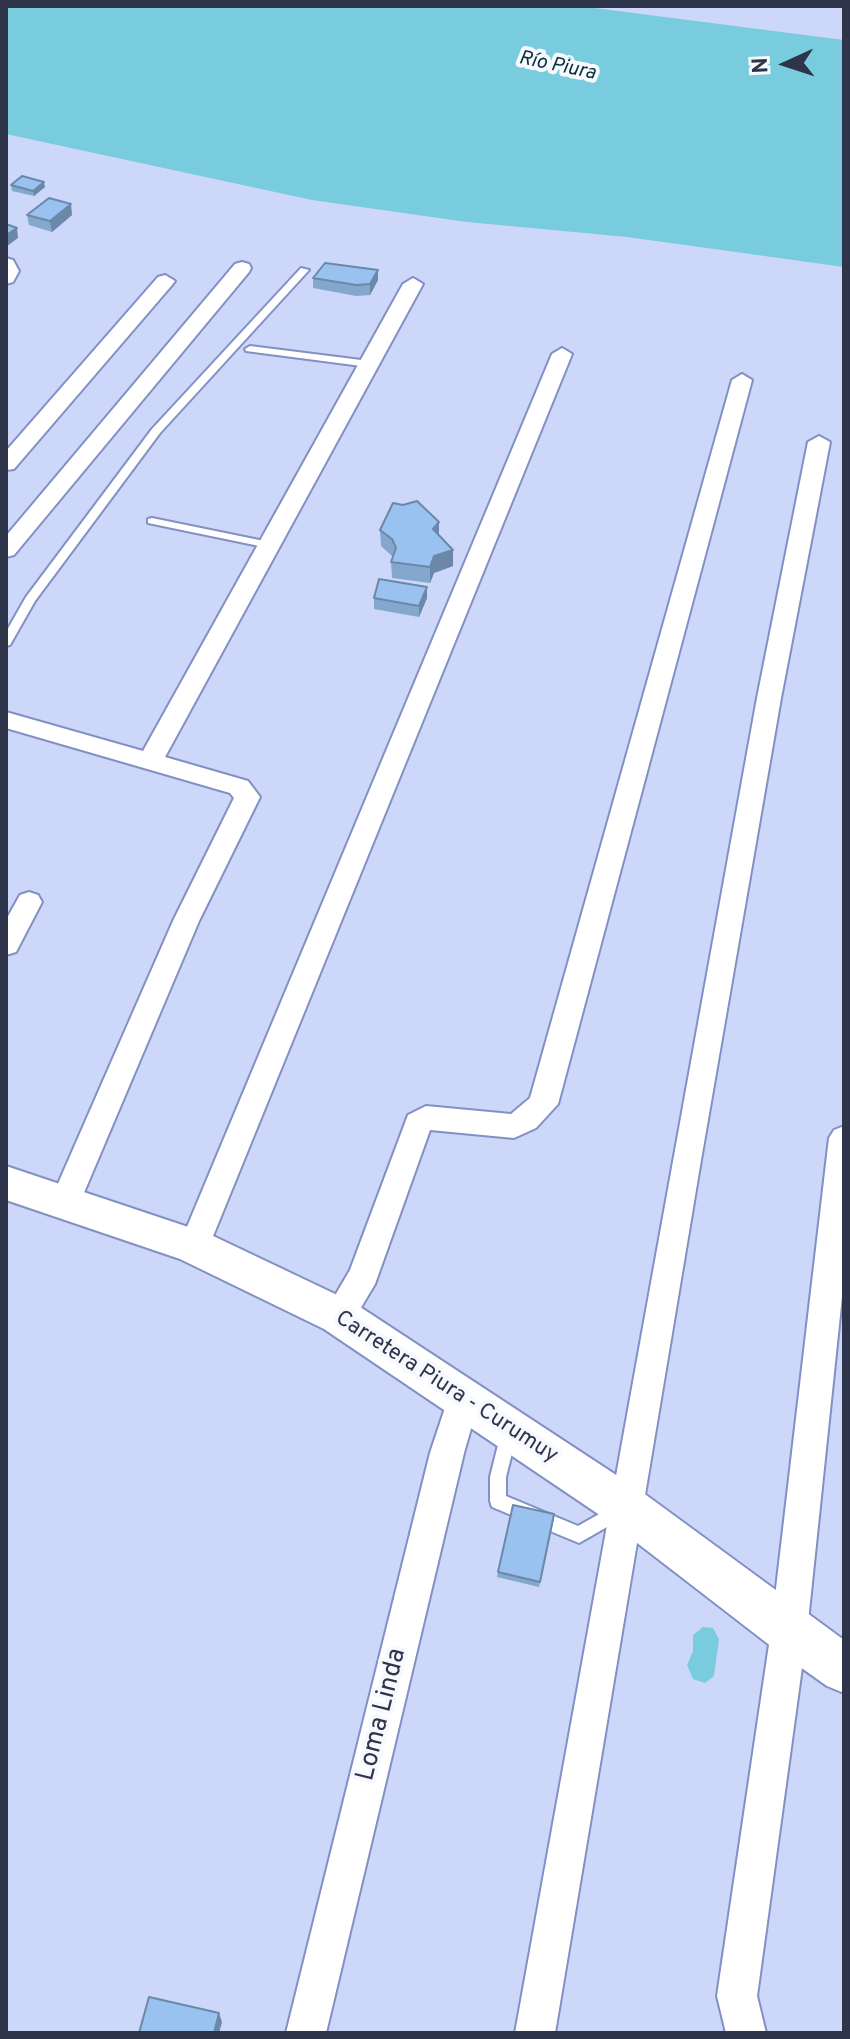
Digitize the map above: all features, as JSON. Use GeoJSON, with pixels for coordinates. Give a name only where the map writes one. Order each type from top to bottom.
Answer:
{"type":"FeatureCollection","features":[{"type":"Feature","properties":{"kind":"main road","name":"Carretera Piura - Curumuy"},"geometry":{"type":"LineString","coordinates":[[6,1183],[194,1246],[339,1316],[626,1507],[844,1669]]}},
{"type":"Feature","properties":{"kind":"street"},"geometry":{"type":"LineString","coordinates":[[6,264],[10,271],[6,278]]}},
{"type":"Feature","properties":{"kind":"street"},"geometry":{"type":"LineString","coordinates":[[6,550],[242,268]]}},
{"type":"Feature","properties":{"kind":"street"},"geometry":{"type":"LineString","coordinates":[[6,464],[165,281]]}},
{"type":"Feature","properties":{"kind":"street"},"geometry":{"type":"LineString","coordinates":[[150,761],[413,284]]}},
{"type":"Feature","properties":{"kind":"street"},"geometry":{"type":"LineString","coordinates":[[194,1246],[562,354]]}},
{"type":"Feature","properties":{"kind":"street"},"geometry":{"type":"LineString","coordinates":[[339,1316],[364,1275],[418,1123],[426,1118],[514,1126],[526,1120],[543,1104],[742,380]]}},
{"type":"Feature","properties":{"kind":"street"},"geometry":{"type":"LineString","coordinates":[[535,2033],[769,698],[819,442]]}},
{"type":"Feature","properties":{"kind":"street"},"geometry":{"type":"LineString","coordinates":[[6,720],[239,787],[246,793],[247,801],[186,921],[65,1202]]}},
{"type":"Feature","properties":{"kind":"street"},"geometry":{"type":"LineString","coordinates":[[6,945],[29,902]]}},
{"type":"Feature","properties":{"kind":"street"},"geometry":{"type":"LineString","coordinates":[[746,2033],[737,1996],[789,1631],[844,1138]]}},
{"type":"Feature","properties":{"kind":"street","name":"Loma Linda"},"geometry":{"type":"LineString","coordinates":[[306,2033],[443,1468],[464,1397]]}},
{"type":"Feature","properties":{"kind":"lane"},"geometry":{"type":"LineString","coordinates":[[6,642],[30,600],[156,431],[304,270]]}},
{"type":"Feature","properties":{"kind":"lane"},"geometry":{"type":"LineString","coordinates":[[250,349],[369,364]]}},
{"type":"Feature","properties":{"kind":"lane"},"geometry":{"type":"LineString","coordinates":[[152,521],[269,545]]}},
{"type":"Feature","properties":{"kind":"lane"},"geometry":{"type":"LineString","coordinates":[[510,1428],[498,1477],[498,1501],[579,1535],[626,1507]]}},
{"type":"Feature","properties":{"kind":"water","name":"Río Piura"},"geometry":{"type":"Polygon","coordinates":[[[6,6],[579,6],[844,40],[844,267],[627,237],[467,222],[312,200],[6,134],[6,6]]]}},
{"type":"Feature","properties":{"kind":"water"},"geometry":{"type":"Polygon","coordinates":[[[703,1627],[713,1628],[719,1639],[714,1676],[705,1683],[693,1679],[687,1665],[693,1651],[693,1635],[703,1627]]]}},
{"type":"Feature","properties":{"kind":"building"},"geometry":{"type":"Polygon","coordinates":[[[22,176],[44,182],[33,191],[11,185],[22,176]]]}},
{"type":"Feature","properties":{"kind":"building"},"geometry":{"type":"Polygon","coordinates":[[[49,198],[71,204],[50,221],[27,215],[49,198]]]}},
{"type":"Feature","properties":{"kind":"building"},"geometry":{"type":"Polygon","coordinates":[[[6,224],[17,228],[6,235],[6,224]]]}},
{"type":"Feature","properties":{"kind":"building"},"geometry":{"type":"Polygon","coordinates":[[[325,263],[378,270],[370,284],[356,285],[313,278],[325,263]]]}},
{"type":"Feature","properties":{"kind":"building"},"geometry":{"type":"Polygon","coordinates":[[[417,501],[439,522],[433,529],[453,550],[434,556],[430,567],[391,562],[396,548],[392,539],[380,530],[393,503],[403,505],[417,501]]]}},
{"type":"Feature","properties":{"kind":"building"},"geometry":{"type":"Polygon","coordinates":[[[379,579],[427,587],[419,606],[374,598],[379,579]]]}},
{"type":"Feature","properties":{"kind":"building"},"geometry":{"type":"Polygon","coordinates":[[[513,1505],[554,1514],[540,1582],[498,1572],[513,1505]]]}},
{"type":"Feature","properties":{"kind":"building"},"geometry":{"type":"Polygon","coordinates":[[[149,1997],[219,2013],[214,2033],[139,2033],[149,1997]]]}}]}
